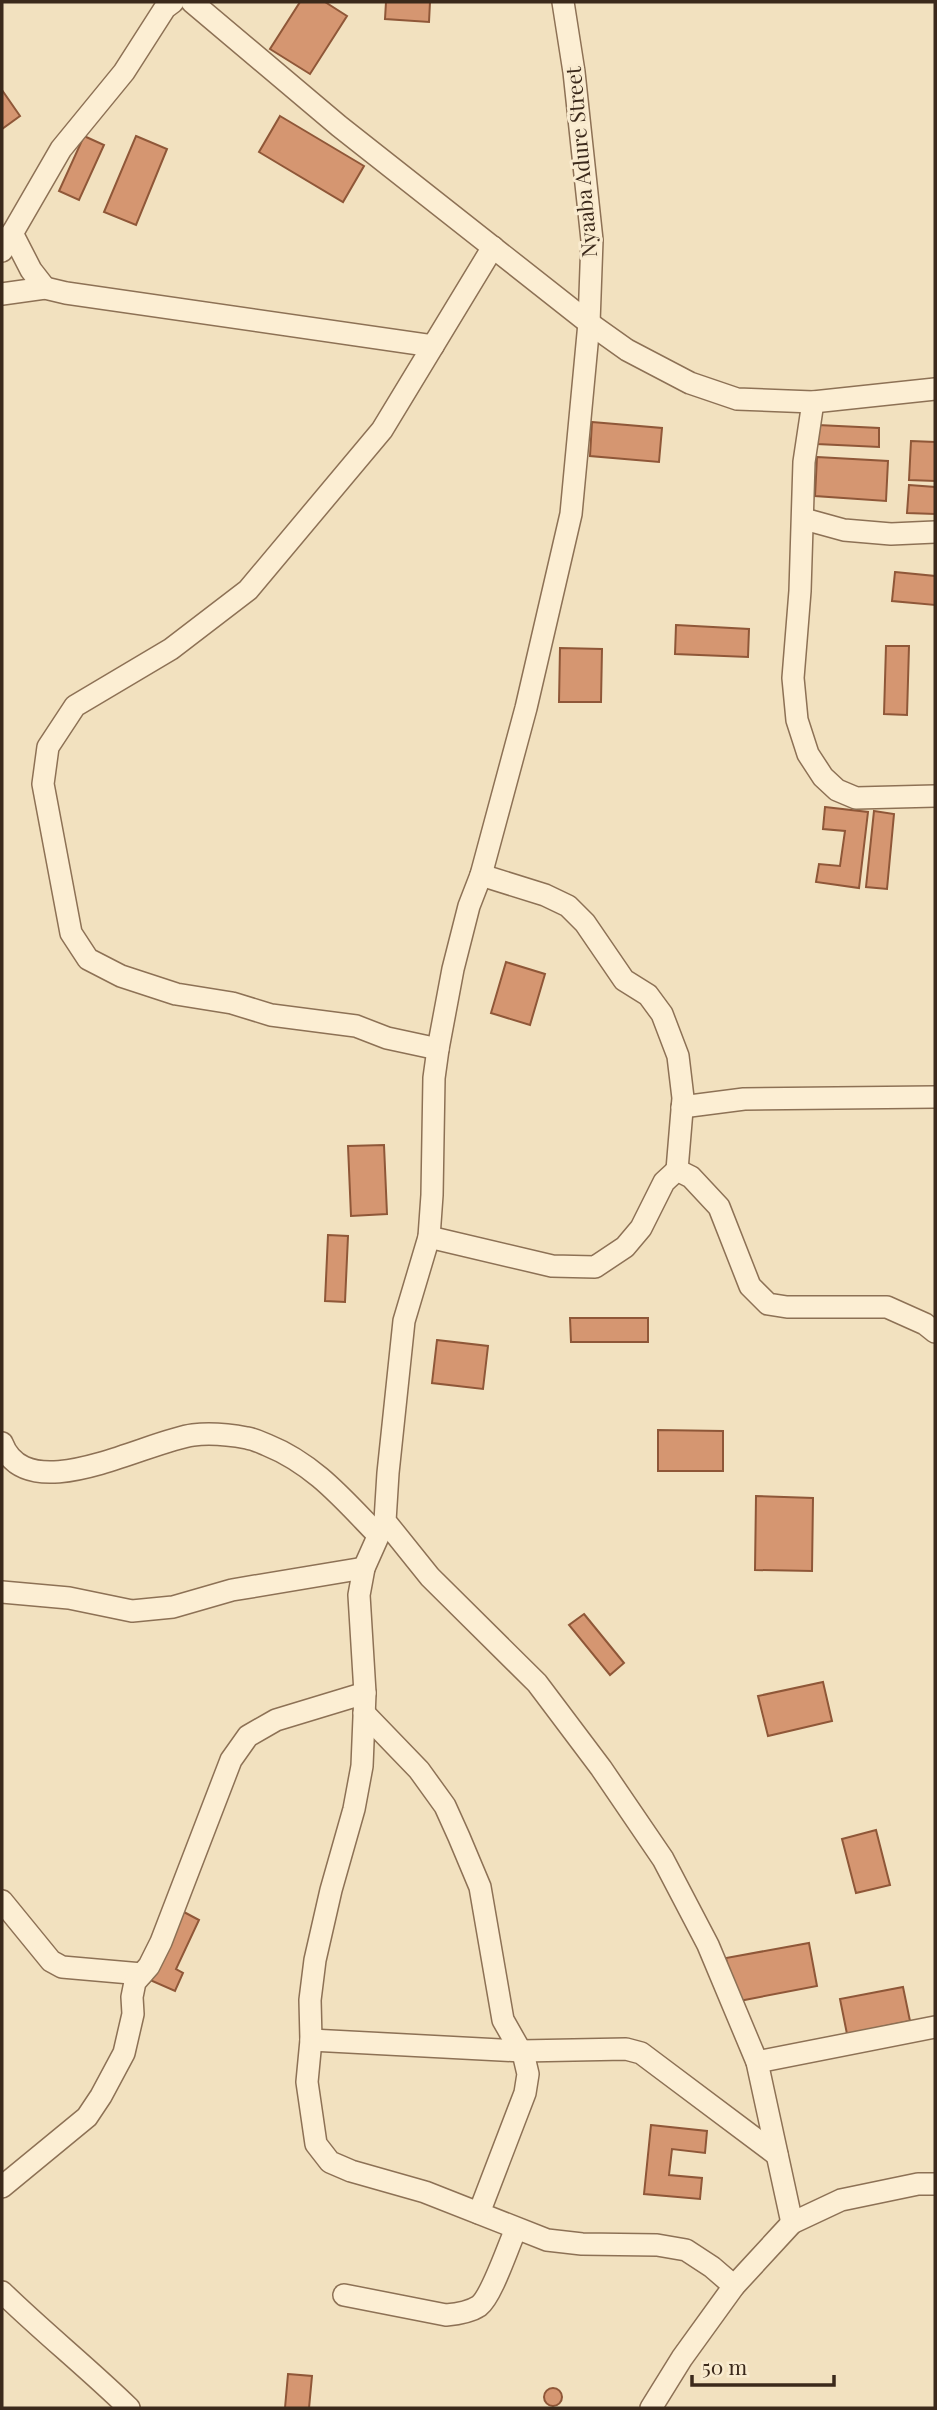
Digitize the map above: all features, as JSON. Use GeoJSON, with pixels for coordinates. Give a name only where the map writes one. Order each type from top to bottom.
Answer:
{"type":"FeatureCollection","features":[{"type":"Feature","properties":{"kind":"street"},"geometry":{"type":"LineString","coordinates":[[45,288],[7,242],[61,149],[124,72],[165,8],[173,2]]}},
{"type":"Feature","properties":{"kind":"street"},"geometry":{"type":"LineString","coordinates":[[192,2],[339,126],[589,323],[627,350],[690,383],[737,399],[813,402],[935,389]]}},
{"type":"Feature","properties":{"kind":"street","name":"Nyaaba Adure Street"},"geometry":{"type":"LineString","coordinates":[[563,2],[574,72],[592,240],[589,323],[571,514],[526,708],[481,875],[459,944],[438,1049],[434,1079],[429,1237],[404,1321],[382,1528],[365,1568],[359,1595],[364,1703],[362,1766],[354,1809],[331,1889],[315,1960],[310,2000],[311,2040],[307,2082],[316,2144],[330,2162],[351,2171],[425,2192],[547,2240],[582,2244],[657,2245],[686,2250],[734,2286]]}},
{"type":"Feature","properties":{"kind":"street"},"geometry":{"type":"LineString","coordinates":[[438,1049],[387,1038],[356,1026],[271,1014],[232,1003],[176,994],[121,976],[88,959],[71,933],[43,783],[48,747],[75,706],[171,649],[248,590],[382,430],[493,247]]}},
{"type":"Feature","properties":{"kind":"street"},"geometry":{"type":"LineString","coordinates":[[2,294],[45,288],[433,346]]}},
{"type":"Feature","properties":{"kind":"street"},"geometry":{"type":"LineString","coordinates":[[813,402],[804,462],[804,519],[793,678],[797,720],[808,754],[823,777],[837,790],[856,798],[935,796]]}},
{"type":"Feature","properties":{"kind":"street"},"geometry":{"type":"LineString","coordinates":[[804,519],[844,530],[891,534],[935,532]]}},
{"type":"Feature","properties":{"kind":"street"},"geometry":{"type":"LineString","coordinates":[[429,1237],[552,1266],[595,1267],[625,1247],[641,1228],[664,1182],[677,1170],[682,1107],[678,1056],[662,1014],[648,995],[624,980],[585,923],[568,906],[545,895],[481,875]]}},
{"type":"Feature","properties":{"kind":"street"},"geometry":{"type":"LineString","coordinates":[[682,1107],[744,1099],[935,1097]]}},
{"type":"Feature","properties":{"kind":"street"},"geometry":{"type":"LineString","coordinates":[[677,1170],[691,1177],[719,1207],[750,1286],[768,1304],[787,1307],[887,1307],[925,1324],[935,1332]]}},
{"type":"Feature","properties":{"kind":"street"},"geometry":{"type":"LineString","coordinates":[[2,1443],[14,1462],[27,1468],[49,1472],[75,1470],[193,1435],[249,1438],[290,1454],[382,1528],[537,1683],[601,1768],[663,1859],[708,1945],[757,2062],[792,2223]]}},
{"type":"Feature","properties":{"kind":"street"},"geometry":{"type":"LineString","coordinates":[[2,1591],[69,1598],[132,1611],[173,1607],[232,1590],[365,1568]]}},
{"type":"Feature","properties":{"kind":"street"},"geometry":{"type":"LineString","coordinates":[[2,2187],[87,2117],[124,2053],[133,2014],[135,1982],[149,1966],[161,1942],[231,1760],[248,1736],[276,1720],[364,1703],[445,1806],[480,1887],[503,2020],[521,2051],[528,2074],[525,2092],[479,2213]]}},
{"type":"Feature","properties":{"kind":"street"},"geometry":{"type":"LineString","coordinates":[[2,1901],[51,1961],[62,1967],[142,1974]]}},
{"type":"Feature","properties":{"kind":"street"},"geometry":{"type":"LineString","coordinates":[[757,2062],[935,2027]]}},
{"type":"Feature","properties":{"kind":"street"},"geometry":{"type":"LineString","coordinates":[[311,2040],[521,2051],[626,2049],[642,2053],[777,2155]]}},
{"type":"Feature","properties":{"kind":"street"},"geometry":{"type":"LineString","coordinates":[[651,2408],[682,2358],[734,2286],[792,2223],[841,2200],[918,2183],[935,2184]]}},
{"type":"Feature","properties":{"kind":"street"},"geometry":{"type":"LineString","coordinates":[[344,2295],[446,2315],[462,2313],[480,2305],[490,2290],[516,2229]]}},
{"type":"Feature","properties":{"kind":"street"},"geometry":{"type":"LineString","coordinates":[[2,2292],[129,2408]]}},
{"type":"Feature","properties":{"kind":"building"},"geometry":{"type":"Polygon","coordinates":[[[300,2],[325,2],[347,16],[310,74],[270,49],[300,2]]]}},
{"type":"Feature","properties":{"kind":"building"},"geometry":{"type":"Polygon","coordinates":[[[386,2],[430,2],[429,22],[385,19],[386,2]]]}},
{"type":"Feature","properties":{"kind":"building"},"geometry":{"type":"Polygon","coordinates":[[[2,90],[20,116],[2,129],[2,90]]]}},
{"type":"Feature","properties":{"kind":"building"},"geometry":{"type":"Polygon","coordinates":[[[280,116],[364,166],[343,202],[259,152],[280,116]]]}},
{"type":"Feature","properties":{"kind":"building"},"geometry":{"type":"Polygon","coordinates":[[[84,136],[104,145],[79,200],[59,191],[84,136]]]}},
{"type":"Feature","properties":{"kind":"building"},"geometry":{"type":"Polygon","coordinates":[[[136,136],[167,149],[136,225],[104,212],[136,136]]]}},
{"type":"Feature","properties":{"kind":"building"},"geometry":{"type":"Polygon","coordinates":[[[592,422],[662,428],[659,462],[590,456],[592,422]]]}},
{"type":"Feature","properties":{"kind":"building"},"geometry":{"type":"Polygon","coordinates":[[[818,425],[879,428],[879,447],[817,444],[818,425]]]}},
{"type":"Feature","properties":{"kind":"building"},"geometry":{"type":"Polygon","coordinates":[[[911,441],[935,442],[935,481],[909,480],[911,441]]]}},
{"type":"Feature","properties":{"kind":"building"},"geometry":{"type":"Polygon","coordinates":[[[817,457],[888,461],[886,501],[815,496],[817,457]]]}},
{"type":"Feature","properties":{"kind":"building"},"geometry":{"type":"Polygon","coordinates":[[[909,485],[935,487],[935,514],[907,513],[909,485]]]}},
{"type":"Feature","properties":{"kind":"building"},"geometry":{"type":"Polygon","coordinates":[[[895,572],[935,576],[935,605],[892,601],[895,572]]]}},
{"type":"Feature","properties":{"kind":"building"},"geometry":{"type":"Polygon","coordinates":[[[676,625],[749,629],[748,657],[675,654],[676,625]]]}},
{"type":"Feature","properties":{"kind":"building"},"geometry":{"type":"Polygon","coordinates":[[[886,646],[909,646],[907,715],[884,714],[886,646]]]}},
{"type":"Feature","properties":{"kind":"building"},"geometry":{"type":"Polygon","coordinates":[[[560,648],[602,649],[601,702],[559,702],[560,648]]]}},
{"type":"Feature","properties":{"kind":"building"},"geometry":{"type":"Polygon","coordinates":[[[825,807],[868,812],[859,888],[816,882],[819,864],[840,866],[845,831],[823,829],[825,807]]]}},
{"type":"Feature","properties":{"kind":"building"},"geometry":{"type":"Polygon","coordinates":[[[874,811],[894,814],[887,889],[866,887],[874,811]]]}},
{"type":"Feature","properties":{"kind":"building"},"geometry":{"type":"Polygon","coordinates":[[[506,962],[545,974],[530,1025],[491,1013],[506,962]]]}},
{"type":"Feature","properties":{"kind":"building"},"geometry":{"type":"Polygon","coordinates":[[[384,1145],[387,1214],[351,1216],[348,1146],[384,1145]]]}},
{"type":"Feature","properties":{"kind":"building"},"geometry":{"type":"Polygon","coordinates":[[[328,1235],[348,1236],[345,1302],[325,1301],[328,1235]]]}},
{"type":"Feature","properties":{"kind":"building"},"geometry":{"type":"Polygon","coordinates":[[[570,1318],[648,1318],[648,1342],[571,1342],[570,1318]]]}},
{"type":"Feature","properties":{"kind":"building"},"geometry":{"type":"Polygon","coordinates":[[[437,1340],[488,1346],[483,1389],[432,1383],[437,1340]]]}},
{"type":"Feature","properties":{"kind":"building"},"geometry":{"type":"Polygon","coordinates":[[[658,1430],[723,1431],[723,1471],[658,1471],[658,1430]]]}},
{"type":"Feature","properties":{"kind":"building"},"geometry":{"type":"Polygon","coordinates":[[[756,1496],[813,1498],[812,1571],[755,1570],[756,1496]]]}},
{"type":"Feature","properties":{"kind":"building"},"geometry":{"type":"Polygon","coordinates":[[[584,1614],[624,1663],[610,1675],[569,1625],[584,1614]]]}},
{"type":"Feature","properties":{"kind":"building"},"geometry":{"type":"Polygon","coordinates":[[[823,1682],[832,1721],[768,1736],[758,1696],[823,1682]]]}},
{"type":"Feature","properties":{"kind":"building"},"geometry":{"type":"Polygon","coordinates":[[[876,1830],[890,1885],[856,1893],[842,1839],[876,1830]]]}},
{"type":"Feature","properties":{"kind":"building"},"geometry":{"type":"Polygon","coordinates":[[[182,1911],[199,1920],[176,1969],[183,1973],[175,1991],[150,1980],[182,1911]]]}},
{"type":"Feature","properties":{"kind":"building"},"geometry":{"type":"Polygon","coordinates":[[[809,1943],[817,1986],[734,2002],[726,1958],[809,1943]]]}},
{"type":"Feature","properties":{"kind":"building"},"geometry":{"type":"Polygon","coordinates":[[[903,1987],[910,2021],[847,2034],[840,1999],[903,1987]]]}},
{"type":"Feature","properties":{"kind":"building"},"geometry":{"type":"Polygon","coordinates":[[[651,2125],[707,2131],[705,2153],[672,2149],[669,2175],[702,2178],[700,2199],[644,2194],[651,2125]]]}},
{"type":"Feature","properties":{"kind":"building"},"geometry":{"type":"Polygon","coordinates":[[[288,2374],[312,2376],[309,2408],[285,2408],[288,2374]]]}},
{"type":"Feature","properties":{"kind":"building"},"geometry":{"type":"Polygon","coordinates":[[[549,2388],[557,2388],[562,2397],[560,2404],[549,2406],[544,2401],[544,2393],[549,2388]]]}}]}
